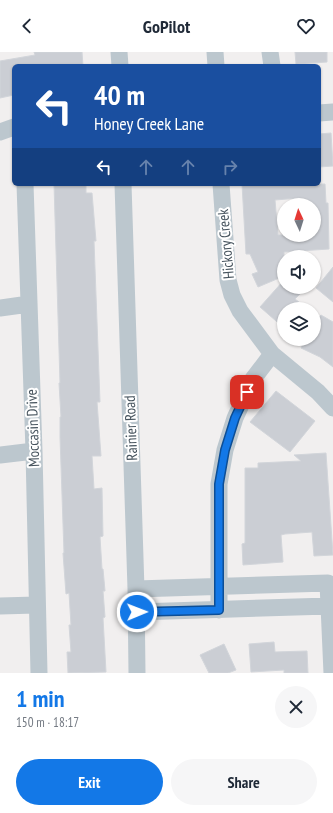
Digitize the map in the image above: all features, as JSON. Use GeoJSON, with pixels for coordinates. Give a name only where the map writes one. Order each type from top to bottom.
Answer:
{"type":"FeatureCollection","features":[{"type":"Feature","properties":{"kind":"street"},"geometry":{"type":"LineString","coordinates":[[119,52],[120,64]]}},
{"type":"Feature","properties":{"kind":"street"},"geometry":{"type":"LineString","coordinates":[[215,52],[216,64]]}},
{"type":"Feature","properties":{"kind":"street"},"geometry":{"type":"LineString","coordinates":[[270,52],[272,64]]}},
{"type":"Feature","properties":{"kind":"street"},"geometry":{"type":"LineString","coordinates":[[321,112],[333,112]]}},
{"type":"Feature","properties":{"kind":"street"},"geometry":{"type":"LineString","coordinates":[[0,132],[12,128]]}},
{"type":"Feature","properties":{"kind":"street","name":"Moccasin Drive"},"geometry":{"type":"LineString","coordinates":[[25,186],[34,451],[36,604],[39,673]]}},
{"type":"Feature","properties":{"kind":"street","name":"Rainier Road"},"geometry":{"type":"LineString","coordinates":[[123,186],[137,612],[137,673]]}},
{"type":"Feature","properties":{"kind":"street","name":"Hickory Creek"},"geometry":{"type":"LineString","coordinates":[[221,186],[228,280],[232,295],[240,311],[272,354],[318,392],[333,408]]}},
{"type":"Feature","properties":{"kind":"street"},"geometry":{"type":"LineString","coordinates":[[0,308],[29,304]]}},
{"type":"Feature","properties":{"kind":"street"},"geometry":{"type":"LineString","coordinates":[[219,610],[219,484],[225,450],[235,418],[253,379],[272,354]]}},
{"type":"Feature","properties":{"kind":"street"},"geometry":{"type":"LineString","coordinates":[[0,455],[34,451]]}},
{"type":"Feature","properties":{"kind":"street"},"geometry":{"type":"LineString","coordinates":[[136,589],[328,583],[332,673]]}},
{"type":"Feature","properties":{"kind":"street"},"geometry":{"type":"LineString","coordinates":[[0,606],[36,604]]}},
{"type":"Feature","properties":{"kind":"street"},"geometry":{"type":"LineString","coordinates":[[137,612],[329,606]]}},
{"type":"Feature","properties":{"kind":"building"},"geometry":{"type":"Polygon","coordinates":[[[34,52],[82,52],[83,64],[12,64],[12,95],[0,98],[0,61],[35,55],[34,52]]]}},
{"type":"Feature","properties":{"kind":"building"},"geometry":{"type":"Polygon","coordinates":[[[295,52],[327,52],[327,62],[296,64],[295,52]]]}},
{"type":"Feature","properties":{"kind":"building"},"geometry":{"type":"Polygon","coordinates":[[[331,133],[333,166],[321,167],[321,134],[331,133]]]}},
{"type":"Feature","properties":{"kind":"building"},"geometry":{"type":"Polygon","coordinates":[[[321,184],[325,184],[326,203],[328,203],[329,249],[277,250],[277,279],[258,287],[252,274],[258,272],[250,254],[246,254],[242,186],[321,186],[321,184]]]}},
{"type":"Feature","properties":{"kind":"building"},"geometry":{"type":"Polygon","coordinates":[[[54,186],[86,186],[86,193],[92,193],[96,241],[94,241],[100,402],[97,402],[101,456],[92,456],[94,489],[102,488],[103,536],[100,537],[105,591],[103,591],[105,617],[103,618],[106,672],[68,673],[67,652],[71,652],[69,625],[71,625],[69,593],[66,594],[63,553],[54,186]]]}},
{"type":"Feature","properties":{"kind":"building"},"geometry":{"type":"Polygon","coordinates":[[[333,267],[333,302],[321,292],[321,282],[333,267]]]}},
{"type":"Feature","properties":{"kind":"building"},"geometry":{"type":"Polygon","coordinates":[[[277,288],[277,294],[300,294],[295,299],[299,302],[277,302],[277,322],[260,307],[277,288]]]}},
{"type":"Feature","properties":{"kind":"building"},"geometry":{"type":"Polygon","coordinates":[[[321,315],[333,322],[333,367],[320,357],[301,348],[302,346],[321,346],[321,315]]]}},
{"type":"Feature","properties":{"kind":"building"},"geometry":{"type":"Polygon","coordinates":[[[276,391],[315,421],[290,452],[250,422],[276,391]]]}},
{"type":"Feature","properties":{"kind":"building"},"geometry":{"type":"Polygon","coordinates":[[[326,453],[333,555],[314,556],[312,532],[285,534],[281,535],[283,562],[243,565],[242,544],[245,543],[245,468],[258,468],[258,463],[301,461],[294,455],[326,453]]]}},
{"type":"Feature","properties":{"kind":"building"},"geometry":{"type":"Polygon","coordinates":[[[274,642],[275,652],[307,651],[308,673],[284,673],[284,670],[251,672],[249,644],[274,642]]]}},
{"type":"Feature","properties":{"kind":"building"},"geometry":{"type":"Polygon","coordinates":[[[224,644],[236,670],[228,673],[209,673],[200,655],[224,644]]]}},
{"type":"Feature","properties":{"kind":"route"},"geometry":{"type":"LineString","coordinates":[[137,612],[219,610],[219,484],[225,450],[235,418],[247,392]]}}]}
